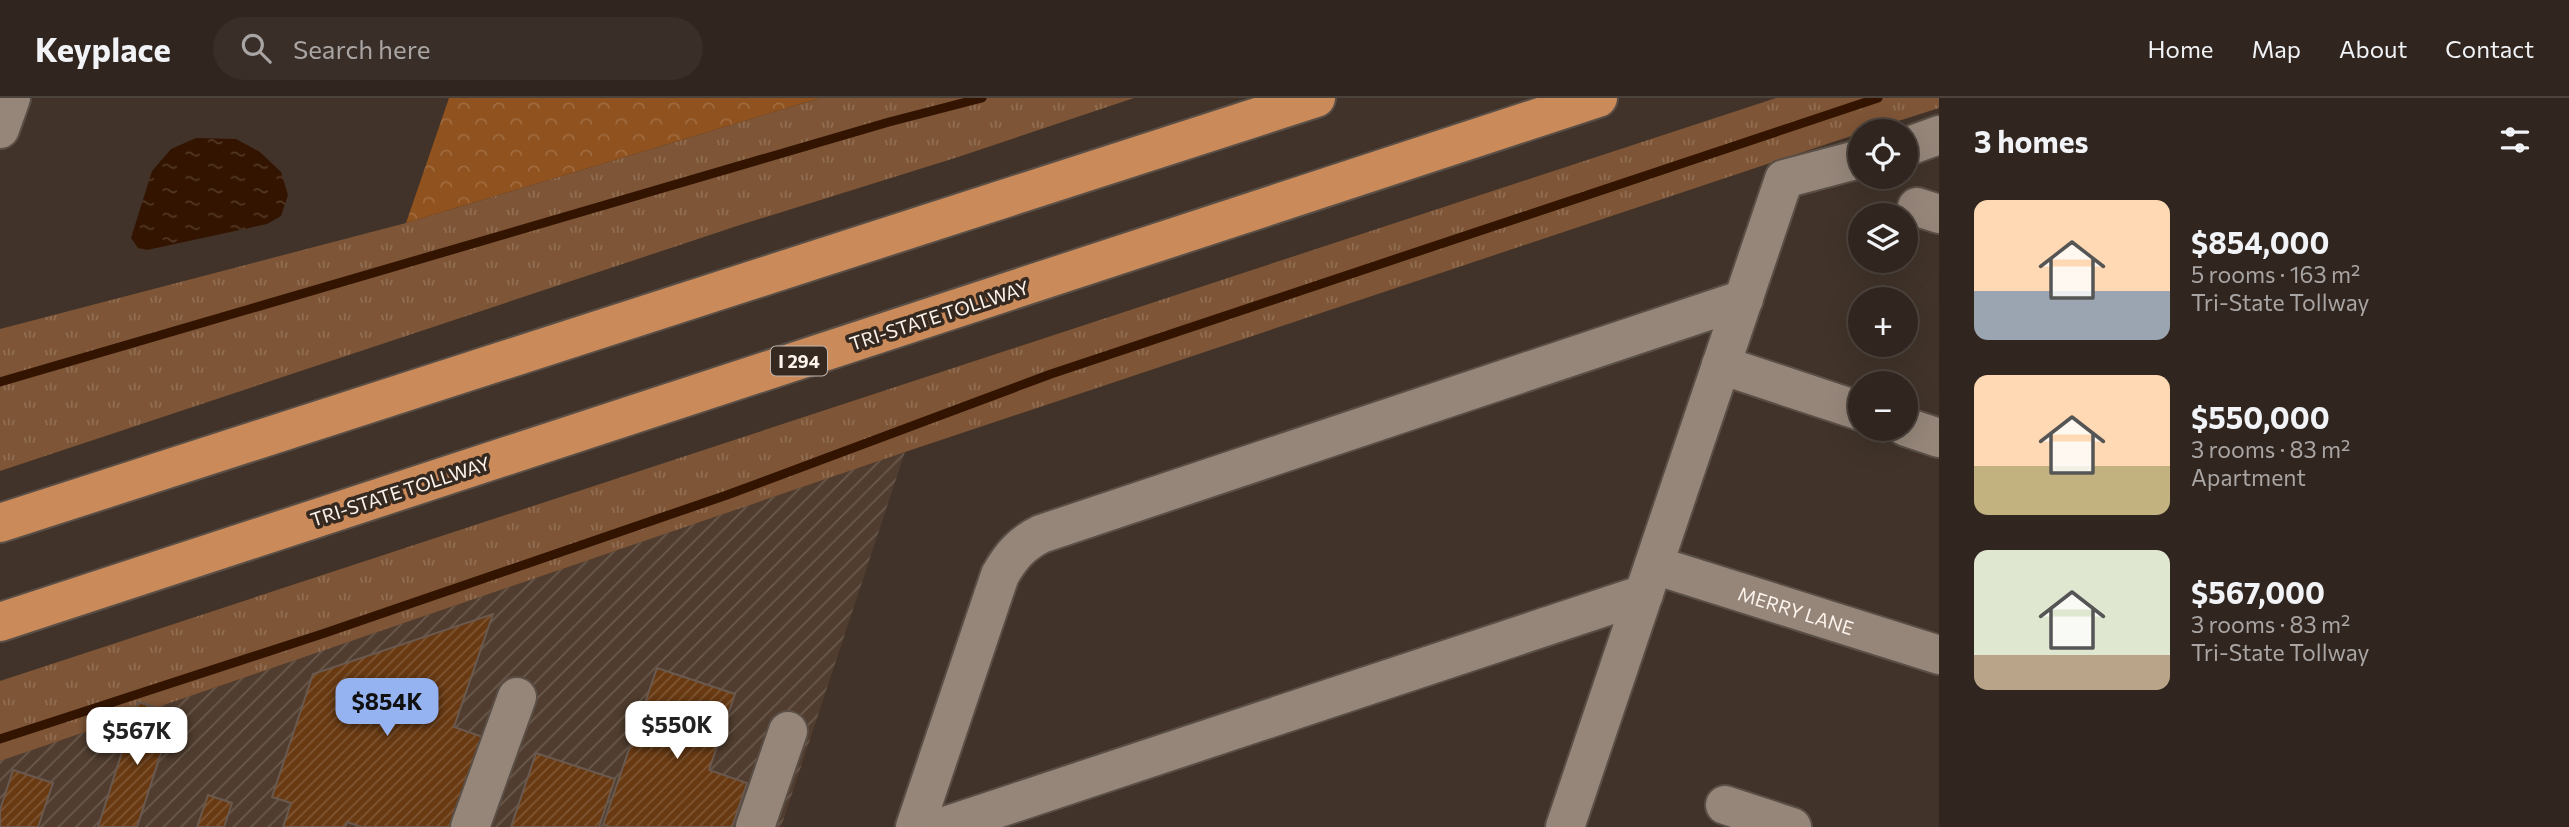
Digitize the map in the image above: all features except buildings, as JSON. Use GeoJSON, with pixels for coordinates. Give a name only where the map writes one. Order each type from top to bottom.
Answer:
{"type":"FeatureCollection","features":[{"type":"Feature","properties":{"kind":"highway"},"geometry":{"type":"LineString","coordinates":[[0,523],[1316,98]]}},
{"type":"Feature","properties":{"kind":"highway","name":"TRI-STATE TOLLWAY"},"geometry":{"type":"LineString","coordinates":[[0,622],[1598,98]]}},
{"type":"Feature","properties":{"kind":"lane"},"geometry":{"type":"LineString","coordinates":[[0,129],[11,98]]}},
{"type":"Feature","properties":{"kind":"lane"},"geometry":{"type":"LineString","coordinates":[[1918,143],[1939,135]]}},
{"type":"Feature","properties":{"kind":"lane"},"geometry":{"type":"LineString","coordinates":[[1918,149],[1939,152]]}},
{"type":"Feature","properties":{"kind":"lane"},"geometry":{"type":"LineString","coordinates":[[1565,827],[1784,179],[1848,162]]}},
{"type":"Feature","properties":{"kind":"lane"},"geometry":{"type":"LineString","coordinates":[[915,827],[1000,575],[1013,553],[1026,542],[1041,534],[1744,299]]}},
{"type":"Feature","properties":{"kind":"lane"},"geometry":{"type":"LineString","coordinates":[[1721,365],[1848,407]]}},
{"type":"Feature","properties":{"kind":"lane"},"geometry":{"type":"LineString","coordinates":[[1918,431],[1939,438]]}},
{"type":"Feature","properties":{"kind":"lane"},"geometry":{"type":"LineString","coordinates":[[942,827],[1649,580]]}},
{"type":"Feature","properties":{"kind":"lane","name":"MERRY LANE"},"geometry":{"type":"LineString","coordinates":[[1649,580],[1939,655]]}},
{"type":"Feature","properties":{"kind":"lane"},"geometry":{"type":"LineString","coordinates":[[470,827],[517,697]]}},
{"type":"Feature","properties":{"kind":"lane"},"geometry":{"type":"LineString","coordinates":[[755,827],[788,731]]}},
{"type":"Feature","properties":{"kind":"lane"},"geometry":{"type":"LineString","coordinates":[[1725,805],[1792,827]]}},
{"type":"Feature","properties":{"kind":"shaded area"},"geometry":{"type":"Polygon","coordinates":[[[905,452],[781,827],[0,827],[0,761],[905,452]]]}},
{"type":"Feature","properties":{"kind":"green space"},"geometry":{"type":"Polygon","coordinates":[[[449,98],[820,98],[406,223],[449,98]]]}},
{"type":"Feature","properties":{"kind":"green space"},"geometry":{"type":"Polygon","coordinates":[[[820,98],[1134,98],[955,158],[740,225],[0,471],[0,329],[406,223],[820,98]]]}},
{"type":"Feature","properties":{"kind":"green space"},"geometry":{"type":"Polygon","coordinates":[[[1776,98],[1939,98],[1939,108],[1905,119],[1848,119],[1848,137],[905,452],[0,761],[0,681],[1776,98]]]}},
{"type":"Feature","properties":{"kind":"water"},"geometry":{"type":"Polygon","coordinates":[[[196,138],[236,139],[260,152],[281,172],[288,195],[281,216],[267,224],[147,250],[138,248],[131,238],[152,171],[171,149],[196,138]]]}},
{"type":"Feature","properties":{"kind":"waterway"},"geometry":{"type":"LineString","coordinates":[[0,382],[889,122],[982,98]]}},
{"type":"Feature","properties":{"kind":"waterway"},"geometry":{"type":"LineString","coordinates":[[0,739],[325,633],[727,495],[1051,374],[1878,98]]}}]}
